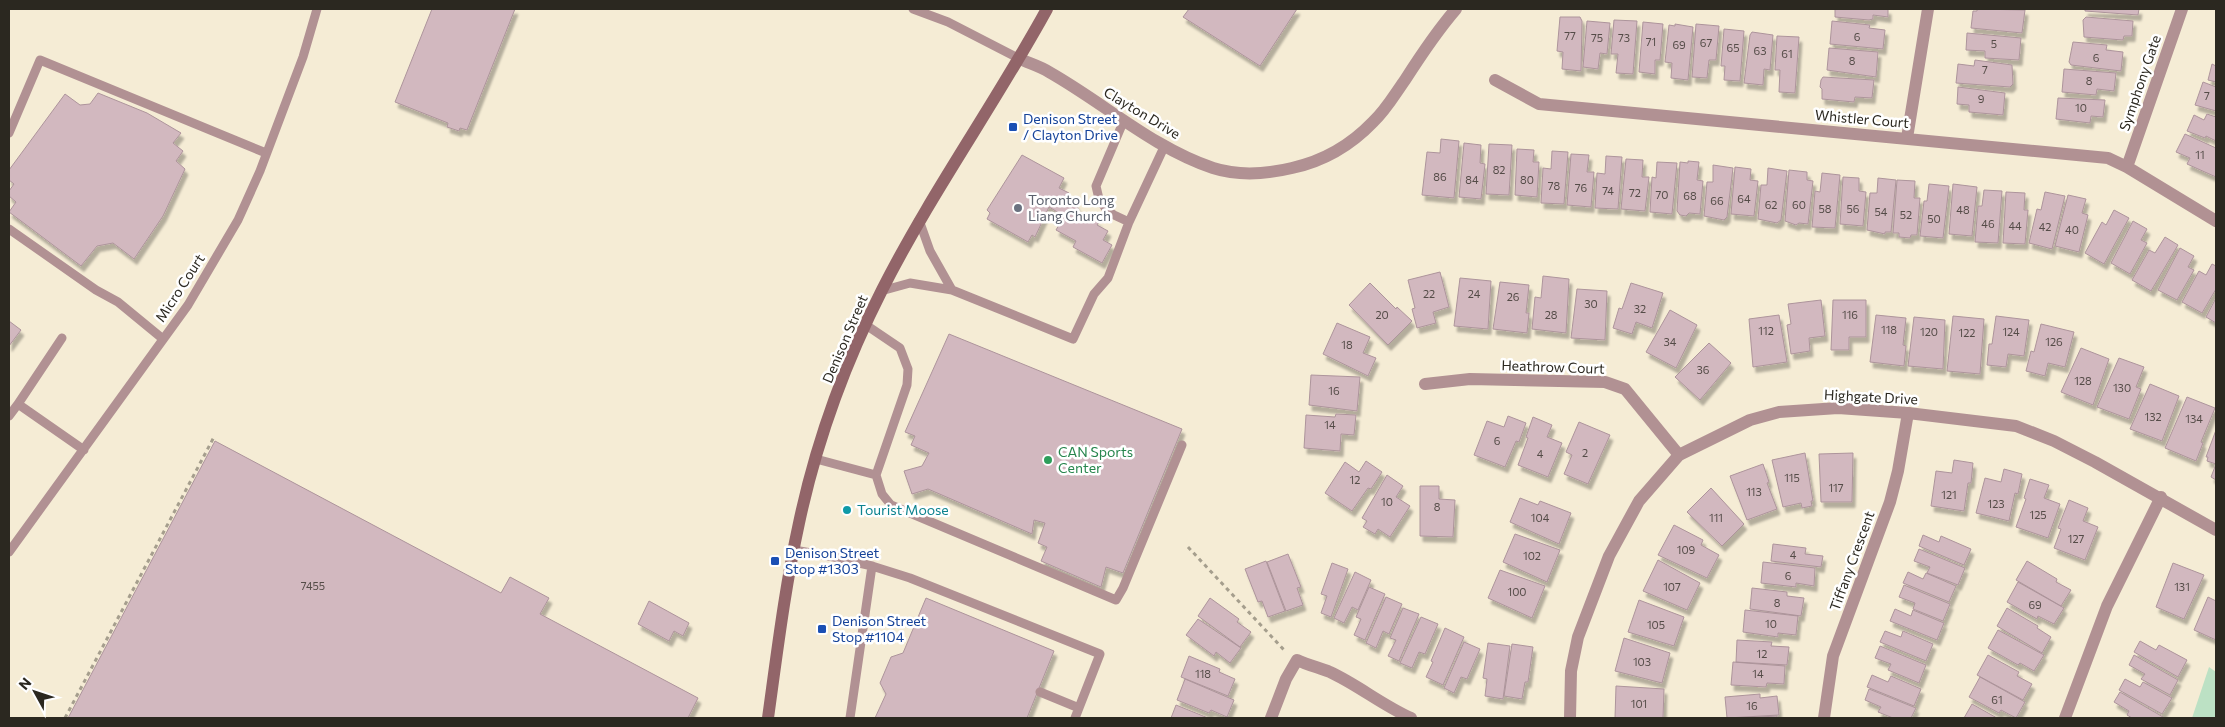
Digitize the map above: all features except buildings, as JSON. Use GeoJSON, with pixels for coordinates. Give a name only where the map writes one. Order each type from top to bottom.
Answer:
{"type":"FeatureCollection","features":[{"type":"Feature","properties":{"kind":"main road","name":"Denison Street"},"geometry":{"type":"LineString","coordinates":[[768,718],[783,613],[799,523],[816,459],[847,368],[881,291],[919,220],[946,180],[1047,9]]}},
{"type":"Feature","properties":{"kind":"street","name":"Clayton Drive"},"geometry":{"type":"LineString","coordinates":[[1018,58],[1049,72],[1189,159],[1215,169],[1272,173],[1314,163],[1342,149],[1374,122],[1439,29],[1456,9]]}},
{"type":"Feature","properties":{"kind":"street"},"geometry":{"type":"LineString","coordinates":[[1907,138],[1928,9]]}},
{"type":"Feature","properties":{"kind":"street","name":"Symphony Gate"},"geometry":{"type":"LineString","coordinates":[[2127,167],[2182,9]]}},
{"type":"Feature","properties":{"kind":"street","name":"Whistler Court"},"geometry":{"type":"LineString","coordinates":[[1495,80],[1539,104],[2108,158],[2127,167],[2216,221]]}},
{"type":"Feature","properties":{"kind":"street","name":"Heathrow Court"},"geometry":{"type":"LineString","coordinates":[[1425,384],[1470,379],[1605,382],[1625,389],[1679,454]]}},
{"type":"Feature","properties":{"kind":"street","name":"Highgate Drive"},"geometry":{"type":"LineString","coordinates":[[1570,718],[1571,671],[1578,637],[1609,556],[1638,501],[1679,454],[1750,420],[1779,412],[1838,408],[2016,426],[2054,441],[2161,498],[2216,530]]}},
{"type":"Feature","properties":{"kind":"street","name":"Tiffany Crescent"},"geometry":{"type":"LineString","coordinates":[[1824,718],[1833,656],[1890,502],[1898,472],[1908,414]]}},
{"type":"Feature","properties":{"kind":"street"},"geometry":{"type":"LineString","coordinates":[[2065,718],[2107,606],[2161,498]]}},
{"type":"Feature","properties":{"kind":"street"},"geometry":{"type":"LineString","coordinates":[[1270,718],[1286,679],[1297,660],[1329,672],[1364,691],[1387,708],[1411,718]]}},
{"type":"Feature","properties":{"kind":"lane","name":"Micro Court"},"geometry":{"type":"LineString","coordinates":[[9,552],[188,305],[238,220],[303,58],[317,9]]}},
{"type":"Feature","properties":{"kind":"lane"},"geometry":{"type":"LineString","coordinates":[[913,9],[948,22],[1018,58]]}},
{"type":"Feature","properties":{"kind":"lane"},"geometry":{"type":"LineString","coordinates":[[9,133],[40,60],[266,153]]}},
{"type":"Feature","properties":{"kind":"lane"},"geometry":{"type":"LineString","coordinates":[[1124,120],[1096,186],[1099,199],[1106,209],[1130,222]]}},
{"type":"Feature","properties":{"kind":"lane"},"geometry":{"type":"LineString","coordinates":[[881,291],[910,283],[952,290],[1074,339],[1094,294],[1108,278],[1164,145]]}},
{"type":"Feature","properties":{"kind":"lane"},"geometry":{"type":"LineString","coordinates":[[919,220],[930,251],[952,290]]}},
{"type":"Feature","properties":{"kind":"lane"},"geometry":{"type":"LineString","coordinates":[[9,229],[96,290],[118,302],[163,339]]}},
{"type":"Feature","properties":{"kind":"lane"},"geometry":{"type":"LineString","coordinates":[[866,326],[900,348],[908,369],[907,385],[876,474],[882,494],[891,505],[1116,600],[1123,588],[1182,445]]}},
{"type":"Feature","properties":{"kind":"lane"},"geometry":{"type":"LineString","coordinates":[[9,416],[62,338]]}},
{"type":"Feature","properties":{"kind":"lane"},"geometry":{"type":"LineString","coordinates":[[18,404],[84,450]]}},
{"type":"Feature","properties":{"kind":"lane"},"geometry":{"type":"LineString","coordinates":[[816,459],[876,474]]}},
{"type":"Feature","properties":{"kind":"lane"},"geometry":{"type":"LineString","coordinates":[[794,550],[872,566],[910,578],[1100,654],[1075,718]]}},
{"type":"Feature","properties":{"kind":"lane"},"geometry":{"type":"LineString","coordinates":[[850,718],[872,566]]}},
{"type":"Feature","properties":{"kind":"lane"},"geometry":{"type":"LineString","coordinates":[[1040,692],[1079,708]]}},
{"type":"Feature","properties":{"kind":"path"},"geometry":{"type":"LineString","coordinates":[[65,718],[214,437]]}},
{"type":"Feature","properties":{"kind":"path"},"geometry":{"type":"LineString","coordinates":[[1188,547],[1278,646],[1297,660]]}},
{"type":"Feature","properties":{"kind":"green space"},"geometry":{"type":"Polygon","coordinates":[[[2209,667],[2216,672],[2216,718],[2192,718],[2209,667]]]}},
{"type":"Feature","properties":{"kind":"place","name":"Denison Street / Clayton Drive"},"geometry":{"type":"Point","coordinates":[1013,127]}},
{"type":"Feature","properties":{"kind":"place","name":"Toronto Long Liang Church"},"geometry":{"type":"Point","coordinates":[1018,208]}},
{"type":"Feature","properties":{"kind":"place","name":"CAN Sports Center"},"geometry":{"type":"Point","coordinates":[1048,460]}},
{"type":"Feature","properties":{"kind":"place","name":"Tourist Moose"},"geometry":{"type":"Point","coordinates":[847,510]}},
{"type":"Feature","properties":{"kind":"place","name":"Denison Street Stop #1303"},"geometry":{"type":"Point","coordinates":[775,561]}},
{"type":"Feature","properties":{"kind":"place","name":"Denison Street Stop #1104"},"geometry":{"type":"Point","coordinates":[822,629]}}]}
